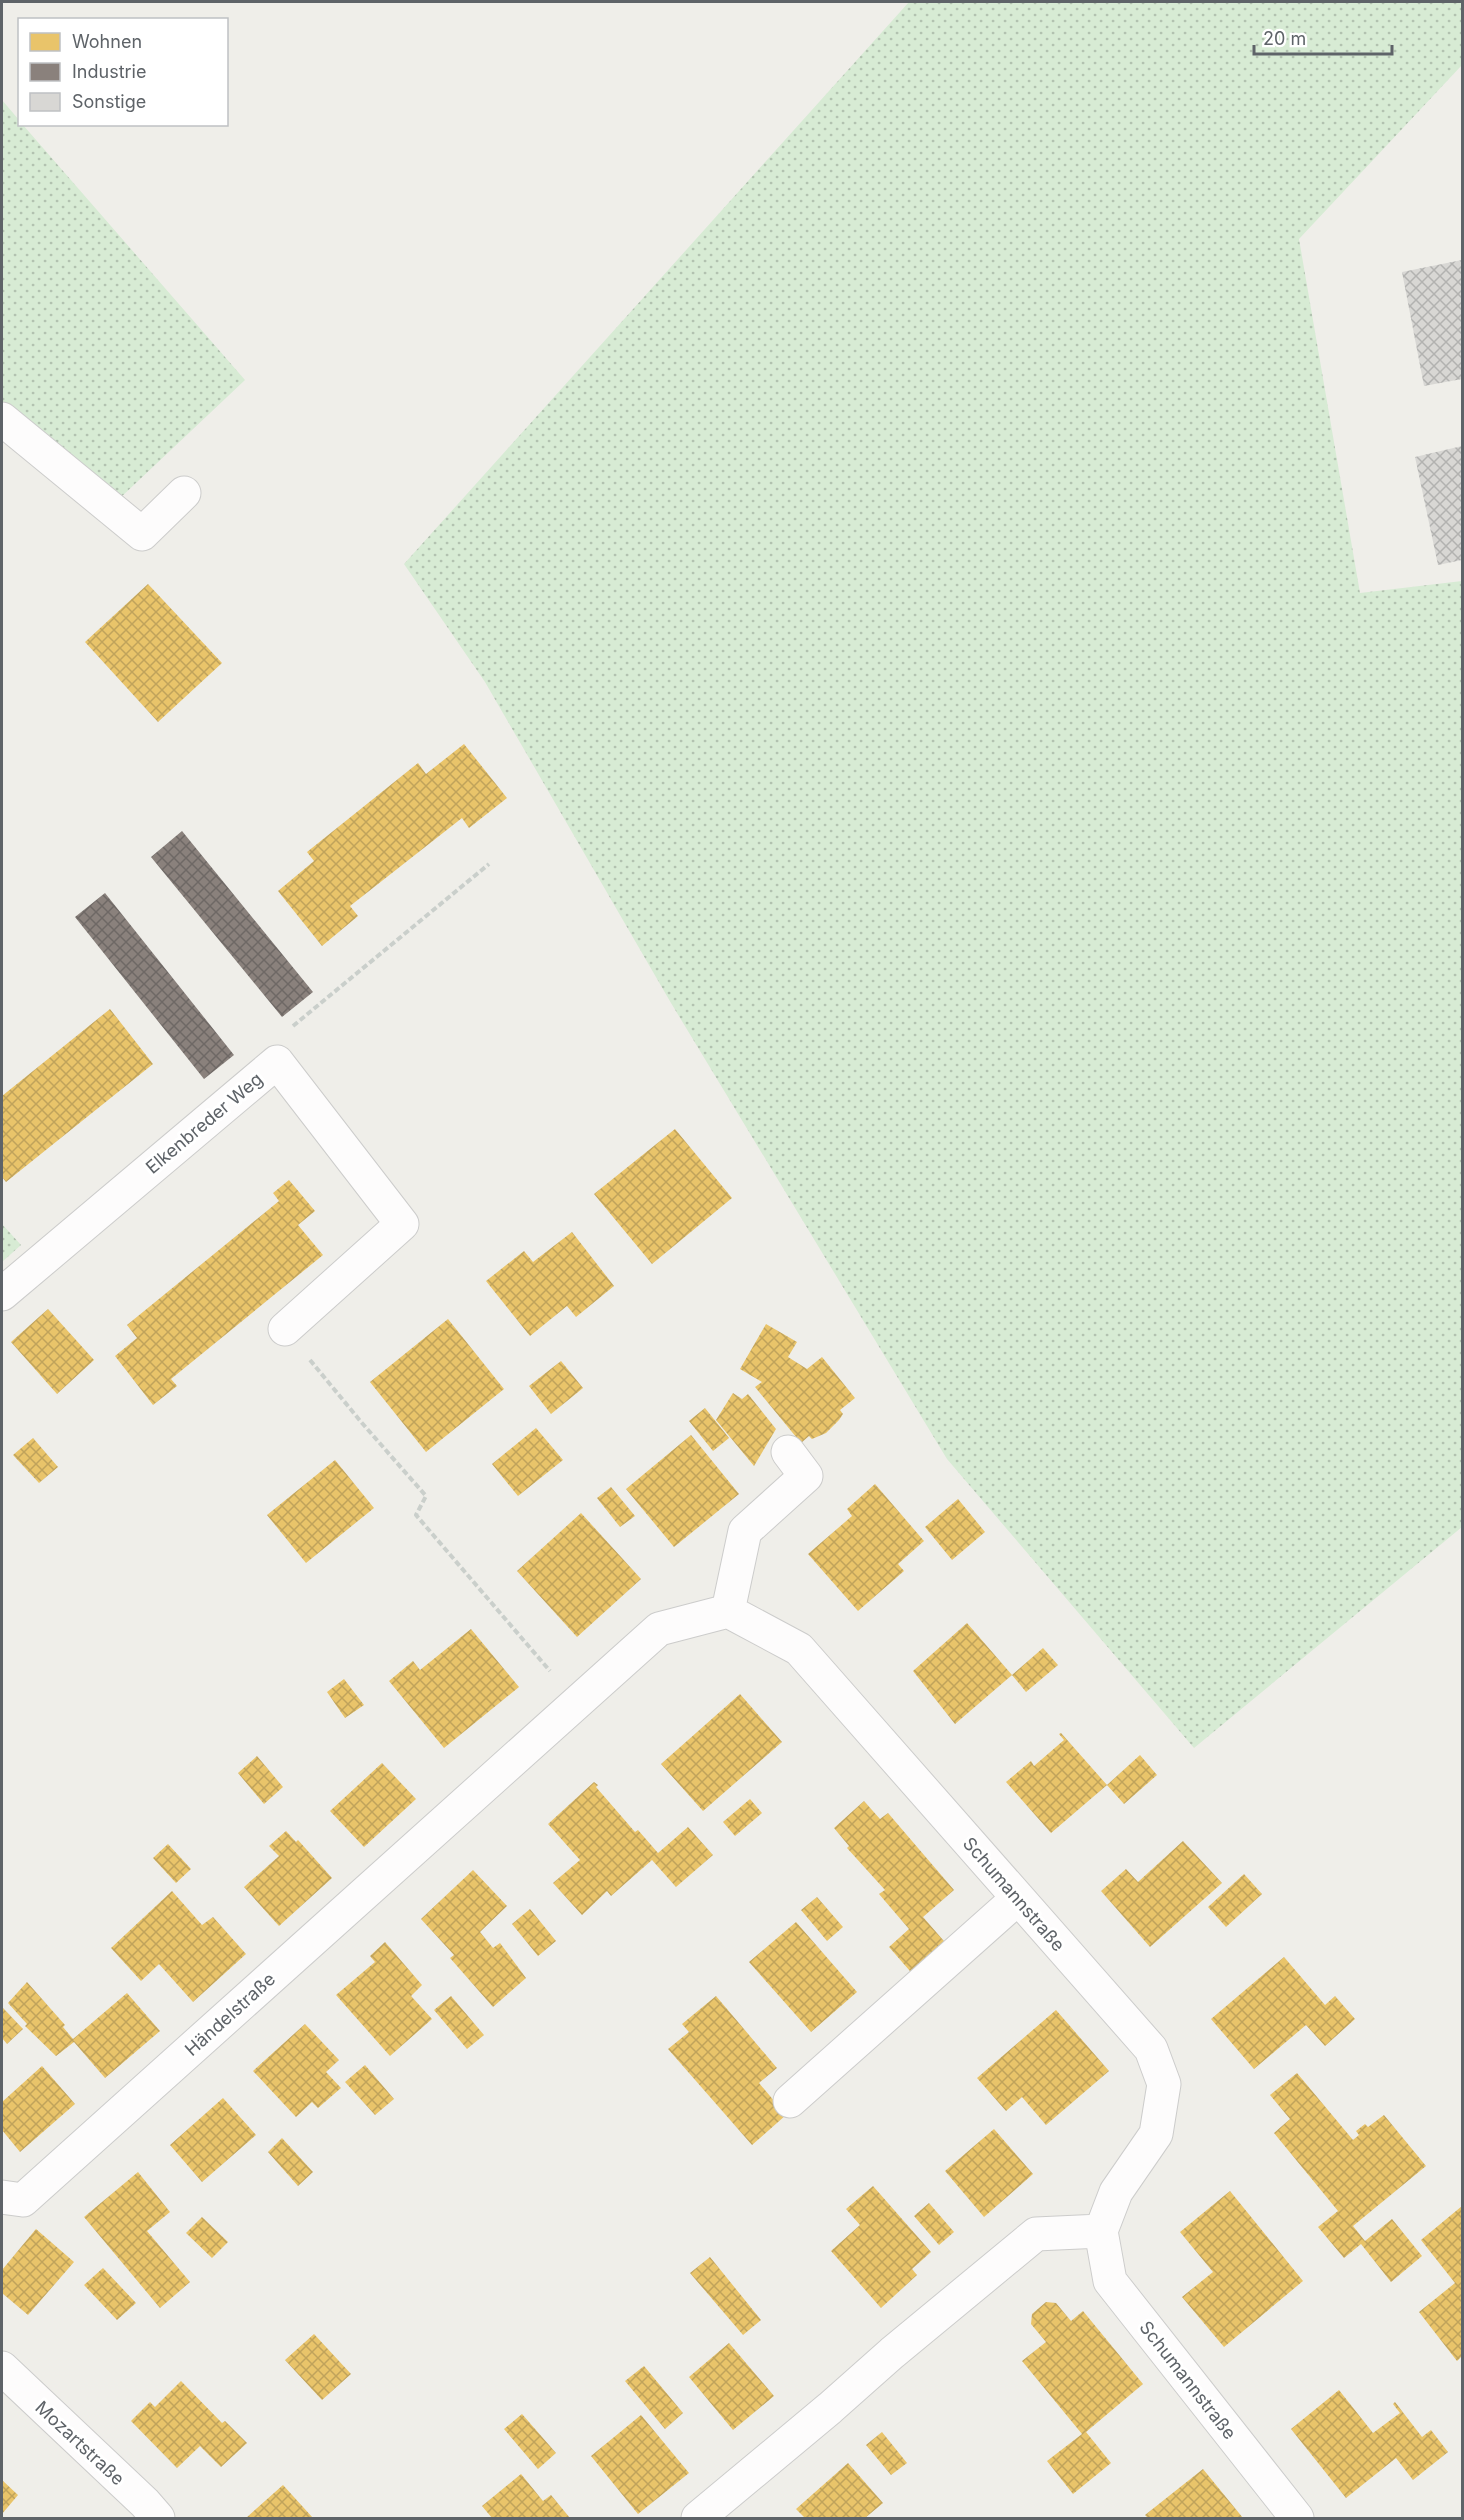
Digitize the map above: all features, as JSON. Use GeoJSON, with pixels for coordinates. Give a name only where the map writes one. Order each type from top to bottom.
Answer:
{"type":"FeatureCollection","features":[{"type":"Feature","properties":{"kind":"street"},"geometry":{"type":"LineString","coordinates":[[2,420],[142,534],[184,493]]}},
{"type":"Feature","properties":{"kind":"street","name":"Elkenbreder Weg"},"geometry":{"type":"LineString","coordinates":[[2,1294],[277,1062],[402,1224],[285,1329]]}},
{"type":"Feature","properties":{"kind":"street"},"geometry":{"type":"LineString","coordinates":[[728,1611],[745,1531],[806,1476],[788,1452]]}},
{"type":"Feature","properties":{"kind":"street","name":"Händelstraße"},"geometry":{"type":"LineString","coordinates":[[2,2197],[23,2200],[659,1629],[728,1611]]}},
{"type":"Feature","properties":{"kind":"street","name":"Schumannstraße"},"geometry":{"type":"LineString","coordinates":[[728,1611],[799,1649],[1151,2049],[1164,2084],[1156,2134],[1116,2192],[1101,2231],[1110,2281],[1297,2518]]}},
{"type":"Feature","properties":{"kind":"street"},"geometry":{"type":"LineString","coordinates":[[790,2101],[1018,1898]]}},
{"type":"Feature","properties":{"kind":"street"},"geometry":{"type":"LineString","coordinates":[[698,2518],[1036,2234],[1101,2231]]}},
{"type":"Feature","properties":{"kind":"street","name":"Mozartstraße"},"geometry":{"type":"LineString","coordinates":[[2,2368],[145,2503],[158,2518]]}},
{"type":"Feature","properties":{"kind":"path"},"geometry":{"type":"LineString","coordinates":[[290,1028],[489,864]]}},
{"type":"Feature","properties":{"kind":"path"},"geometry":{"type":"LineString","coordinates":[[285,1329],[362,1424],[426,1496],[416,1515],[578,1704]]}},
{"type":"Feature","properties":{"kind":"green space"},"geometry":{"type":"Polygon","coordinates":[[[909,2],[1462,2],[1462,65],[1299,239],[1360,593],[1462,581],[1462,1527],[1194,1748],[947,1459],[671,1003],[485,682],[404,564],[909,2]]]}},
{"type":"Feature","properties":{"kind":"green space"},"geometry":{"type":"Polygon","coordinates":[[[2,100],[18,119],[18,126],[24,126],[245,380],[119,499],[2,404],[2,100]]]}},
{"type":"Feature","properties":{"kind":"green space"},"geometry":{"type":"Polygon","coordinates":[[[2,1224],[21,1245],[2,1262],[2,1224]]]}},
{"type":"Feature","properties":{"kind":"building: Wohnen"},"geometry":{"type":"Polygon","coordinates":[[[148,584],[222,663],[158,722],[85,642],[148,584]]]}},
{"type":"Feature","properties":{"kind":"building: Wohnen"},"geometry":{"type":"Polygon","coordinates":[[[464,744],[507,798],[469,828],[462,818],[350,906],[358,916],[322,946],[278,891],[314,861],[307,852],[418,763],[426,774],[464,744]]]}},
{"type":"Feature","properties":{"kind":"building: Wohnen"},"geometry":{"type":"Polygon","coordinates":[[[110,1009],[153,1064],[6,1182],[2,1177],[2,1096],[110,1009]]]}},
{"type":"Feature","properties":{"kind":"building: Wohnen"},"geometry":{"type":"Polygon","coordinates":[[[675,1129],[732,1198],[652,1264],[594,1194],[675,1129]]]}},
{"type":"Feature","properties":{"kind":"building: Wohnen"},"geometry":{"type":"Polygon","coordinates":[[[289,1180],[315,1211],[298,1225],[323,1255],[171,1379],[177,1386],[153,1405],[115,1356],[137,1338],[127,1325],[279,1201],[273,1193],[289,1180]]]}},
{"type":"Feature","properties":{"kind":"building: Wohnen"},"geometry":{"type":"Polygon","coordinates":[[[572,1232],[614,1286],[576,1317],[567,1306],[530,1336],[486,1281],[524,1251],[533,1262],[572,1232]]]}},
{"type":"Feature","properties":{"kind":"building: Wohnen"},"geometry":{"type":"Polygon","coordinates":[[[48,1309],[94,1360],[57,1394],[11,1342],[48,1309]]]}},
{"type":"Feature","properties":{"kind":"building: Wohnen"},"geometry":{"type":"Polygon","coordinates":[[[448,1319],[504,1389],[426,1452],[370,1382],[448,1319]]]}},
{"type":"Feature","properties":{"kind":"building: Wohnen"},"geometry":{"type":"Polygon","coordinates":[[[766,1324],[797,1342],[788,1357],[807,1369],[822,1357],[855,1398],[840,1410],[843,1414],[826,1433],[812,1439],[809,1436],[801,1443],[755,1387],[762,1382],[740,1369],[766,1324]]]}},
{"type":"Feature","properties":{"kind":"building: Wohnen"},"geometry":{"type":"Polygon","coordinates":[[[561,1361],[583,1388],[551,1414],[529,1386],[561,1361]]]}},
{"type":"Feature","properties":{"kind":"building: Wohnen"},"geometry":{"type":"Polygon","coordinates":[[[733,1393],[742,1399],[748,1394],[776,1429],[754,1466],[716,1420],[733,1393]]]}},
{"type":"Feature","properties":{"kind":"building: Wohnen"},"geometry":{"type":"Polygon","coordinates":[[[705,1408],[729,1438],[713,1451],[689,1421],[705,1408]]]}},
{"type":"Feature","properties":{"kind":"building: Wohnen"},"geometry":{"type":"Polygon","coordinates":[[[536,1428],[563,1460],[518,1496],[492,1464],[536,1428]]]}},
{"type":"Feature","properties":{"kind":"building: Wohnen"},"geometry":{"type":"Polygon","coordinates":[[[691,1435],[739,1494],[674,1547],[626,1489],[691,1435]]]}},
{"type":"Feature","properties":{"kind":"building: Wohnen"},"geometry":{"type":"Polygon","coordinates":[[[33,1438],[58,1467],[39,1483],[13,1455],[33,1438]]]}},
{"type":"Feature","properties":{"kind":"building: Wohnen"},"geometry":{"type":"Polygon","coordinates":[[[335,1460],[374,1508],[306,1563],[267,1515],[335,1460]]]}},
{"type":"Feature","properties":{"kind":"building: Wohnen"},"geometry":{"type":"Polygon","coordinates":[[[875,1484],[924,1541],[898,1564],[904,1571],[858,1611],[808,1554],[852,1516],[847,1509],[875,1484]]]}},
{"type":"Feature","properties":{"kind":"building: Wohnen"},"geometry":{"type":"Polygon","coordinates":[[[611,1487],[635,1516],[620,1527],[597,1498],[611,1487]]]}},
{"type":"Feature","properties":{"kind":"building: Wohnen"},"geometry":{"type":"Polygon","coordinates":[[[958,1499],[985,1532],[952,1560],[925,1527],[958,1499]]]}},
{"type":"Feature","properties":{"kind":"building: Wohnen"},"geometry":{"type":"Polygon","coordinates":[[[581,1513],[641,1579],[577,1637],[517,1571],[581,1513]]]}},
{"type":"Feature","properties":{"kind":"building: Wohnen"},"geometry":{"type":"Polygon","coordinates":[[[967,1623],[1012,1675],[955,1724],[913,1671],[967,1623]]]}},
{"type":"Feature","properties":{"kind":"building: Wohnen"},"geometry":{"type":"Polygon","coordinates":[[[471,1629],[519,1687],[444,1748],[389,1681],[413,1661],[420,1670],[471,1629]]]}},
{"type":"Feature","properties":{"kind":"building: Wohnen"},"geometry":{"type":"Polygon","coordinates":[[[1043,1648],[1058,1665],[1026,1692],[1012,1675],[1043,1648]]]}},
{"type":"Feature","properties":{"kind":"building: Wohnen"},"geometry":{"type":"Polygon","coordinates":[[[344,1679],[364,1705],[345,1718],[327,1692],[344,1679]]]}},
{"type":"Feature","properties":{"kind":"building: Wohnen"},"geometry":{"type":"Polygon","coordinates":[[[740,1694],[782,1742],[703,1811],[661,1764],[740,1694]]]}},
{"type":"Feature","properties":{"kind":"building: Wohnen"},"geometry":{"type":"Polygon","coordinates":[[[1061,1733],[1107,1785],[1051,1833],[1006,1782],[1031,1761],[1034,1766],[1064,1740],[1059,1734],[1061,1733]]]}},
{"type":"Feature","properties":{"kind":"building: Wohnen"},"geometry":{"type":"Polygon","coordinates":[[[1140,1755],[1157,1775],[1124,1804],[1107,1785],[1140,1755]]]}},
{"type":"Feature","properties":{"kind":"building: Wohnen"},"geometry":{"type":"Polygon","coordinates":[[[257,1756],[283,1787],[264,1804],[238,1773],[257,1756]]]}},
{"type":"Feature","properties":{"kind":"building: Wohnen"},"geometry":{"type":"Polygon","coordinates":[[[382,1763],[416,1799],[364,1847],[330,1811],[382,1763]]]}},
{"type":"Feature","properties":{"kind":"building: Wohnen"},"geometry":{"type":"Polygon","coordinates":[[[594,1782],[635,1832],[638,1830],[658,1853],[688,1827],[713,1855],[676,1887],[652,1860],[611,1896],[607,1891],[582,1915],[553,1883],[580,1860],[548,1824],[594,1782]]]}},
{"type":"Feature","properties":{"kind":"building: Wohnen"},"geometry":{"type":"Polygon","coordinates":[[[750,1799],[762,1813],[735,1836],[723,1822],[750,1799]]]}},
{"type":"Feature","properties":{"kind":"building: Wohnen"},"geometry":{"type":"Polygon","coordinates":[[[864,1801],[880,1819],[888,1813],[954,1890],[923,1917],[950,1948],[916,1978],[889,1947],[909,1929],[879,1894],[885,1890],[847,1848],[849,1846],[834,1828],[864,1801]]]}},
{"type":"Feature","properties":{"kind":"building: Wohnen"},"geometry":{"type":"Polygon","coordinates":[[[286,1831],[296,1842],[298,1840],[332,1878],[279,1926],[244,1887],[279,1856],[269,1846],[286,1831]]]}},
{"type":"Feature","properties":{"kind":"building: Wohnen"},"geometry":{"type":"Polygon","coordinates":[[[1183,1841],[1222,1883],[1150,1947],[1101,1891],[1126,1869],[1138,1882],[1183,1841]]]}},
{"type":"Feature","properties":{"kind":"building: Wohnen"},"geometry":{"type":"Polygon","coordinates":[[[168,1844],[191,1869],[176,1883],[153,1858],[168,1844]]]}},
{"type":"Feature","properties":{"kind":"building: Wohnen"},"geometry":{"type":"Polygon","coordinates":[[[473,1870],[507,1906],[480,1932],[493,1948],[500,1943],[526,1978],[493,2007],[450,1958],[454,1955],[421,1919],[473,1870]]]}},
{"type":"Feature","properties":{"kind":"building: Wohnen"},"geometry":{"type":"Polygon","coordinates":[[[1244,1874],[1262,1894],[1226,1927],[1208,1907],[1244,1874]]]}},
{"type":"Feature","properties":{"kind":"building: Wohnen"},"geometry":{"type":"Polygon","coordinates":[[[172,1891],[202,1925],[213,1917],[246,1954],[193,2002],[159,1964],[141,1981],[111,1948],[172,1891]]]}},
{"type":"Feature","properties":{"kind":"building: Wohnen"},"geometry":{"type":"Polygon","coordinates":[[[817,1897],[843,1927],[827,1941],[801,1910],[817,1897]]]}},
{"type":"Feature","properties":{"kind":"building: Wohnen"},"geometry":{"type":"Polygon","coordinates":[[[530,1909],[556,1941],[538,1956],[512,1924],[530,1909]]]}},
{"type":"Feature","properties":{"kind":"building: Wohnen"},"geometry":{"type":"Polygon","coordinates":[[[796,1922],[857,1992],[811,2032],[749,1962],[796,1922]]]}},
{"type":"Feature","properties":{"kind":"building: Wohnen"},"geometry":{"type":"Polygon","coordinates":[[[385,1942],[422,1985],[411,1996],[432,2019],[390,2056],[336,1995],[375,1962],[370,1956],[385,1942]]]}},
{"type":"Feature","properties":{"kind":"building: Wohnen"},"geometry":{"type":"Polygon","coordinates":[[[1284,1957],[1325,2005],[1335,1996],[1355,2019],[1325,2046],[1306,2025],[1254,2069],[1211,2019],[1284,1957]]]}},
{"type":"Feature","properties":{"kind":"building: Wohnen"},"geometry":{"type":"Polygon","coordinates":[[[27,1982],[65,2025],[63,2027],[73,2039],[127,1993],[160,2031],[105,2078],[74,2042],[56,2056],[25,2026],[27,2024],[8,2003],[27,1982]]]}},
{"type":"Feature","properties":{"kind":"building: Wohnen"},"geometry":{"type":"Polygon","coordinates":[[[451,1996],[484,2035],[467,2049],[434,2010],[451,1996]]]}},
{"type":"Feature","properties":{"kind":"building: Wohnen"},"geometry":{"type":"Polygon","coordinates":[[[716,1996],[777,2068],[759,2083],[786,2115],[752,2145],[668,2049],[689,2032],[682,2024],[716,1996]]]}},
{"type":"Feature","properties":{"kind":"building: Wohnen"},"geometry":{"type":"Polygon","coordinates":[[[3,2008],[23,2029],[7,2044],[2,2038],[3,2008]]]}},
{"type":"Feature","properties":{"kind":"building: Wohnen"},"geometry":{"type":"Polygon","coordinates":[[[1056,2010],[1109,2071],[1046,2125],[1022,2097],[1006,2111],[977,2078],[1056,2010]]]}},
{"type":"Feature","properties":{"kind":"building: Wohnen"},"geometry":{"type":"Polygon","coordinates":[[[305,2024],[339,2060],[326,2072],[341,2088],[318,2108],[312,2102],[296,2117],[253,2071],[305,2024]]]}},
{"type":"Feature","properties":{"kind":"building: Wohnen"},"geometry":{"type":"Polygon","coordinates":[[[365,2065],[394,2099],[375,2115],[345,2082],[365,2065]]]}},
{"type":"Feature","properties":{"kind":"building: Wohnen"},"geometry":{"type":"Polygon","coordinates":[[[42,2066],[75,2104],[20,2152],[2,2130],[2,2102],[42,2066]]]}},
{"type":"Feature","properties":{"kind":"building: Wohnen"},"geometry":{"type":"Polygon","coordinates":[[[1297,2073],[1353,2140],[1359,2135],[1356,2131],[1365,2124],[1368,2127],[1384,2115],[1426,2166],[1353,2226],[1365,2241],[1392,2219],[1422,2256],[1391,2282],[1361,2244],[1344,2258],[1318,2227],[1338,2211],[1274,2133],[1290,2119],[1270,2095],[1297,2073]]]}},
{"type":"Feature","properties":{"kind":"building: Wohnen"},"geometry":{"type":"Polygon","coordinates":[[[223,2098],[256,2135],[202,2182],[170,2145],[223,2098]]]}},
{"type":"Feature","properties":{"kind":"building: Wohnen"},"geometry":{"type":"Polygon","coordinates":[[[994,2129],[1033,2174],[984,2217],[945,2171],[994,2129]]]}},
{"type":"Feature","properties":{"kind":"building: Wohnen"},"geometry":{"type":"Polygon","coordinates":[[[282,2138],[313,2172],[298,2186],[268,2152],[282,2138]]]}},
{"type":"Feature","properties":{"kind":"building: Wohnen"},"geometry":{"type":"Polygon","coordinates":[[[138,2172],[170,2212],[147,2231],[190,2282],[160,2308],[84,2217],[138,2172]]]}},
{"type":"Feature","properties":{"kind":"building: Wohnen"},"geometry":{"type":"Polygon","coordinates":[[[873,2186],[931,2252],[912,2269],[917,2275],[881,2308],[831,2251],[860,2225],[846,2209],[873,2186]]]}},
{"type":"Feature","properties":{"kind":"building: Wohnen"},"geometry":{"type":"Polygon","coordinates":[[[1230,2191],[1303,2281],[1224,2347],[1182,2297],[1213,2272],[1180,2232],[1230,2191]]]}},
{"type":"Feature","properties":{"kind":"building: Wohnen"},"geometry":{"type":"Polygon","coordinates":[[[929,2203],[954,2232],[939,2245],[914,2216],[929,2203]]]}},
{"type":"Feature","properties":{"kind":"building: Wohnen"},"geometry":{"type":"Polygon","coordinates":[[[1462,2206],[1462,2356],[1457,2361],[1419,2312],[1455,2283],[1421,2240],[1462,2206]]]}},
{"type":"Feature","properties":{"kind":"building: Wohnen"},"geometry":{"type":"Polygon","coordinates":[[[202,2217],[228,2242],[212,2258],[186,2233],[202,2217]]]}},
{"type":"Feature","properties":{"kind":"building: Wohnen"},"geometry":{"type":"Polygon","coordinates":[[[36,2229],[74,2262],[28,2315],[2,2293],[2,2270],[36,2229]]]}},
{"type":"Feature","properties":{"kind":"building: Wohnen"},"geometry":{"type":"Polygon","coordinates":[[[710,2257],[761,2320],[743,2335],[690,2273],[710,2257]]]}},
{"type":"Feature","properties":{"kind":"building: Wohnen"},"geometry":{"type":"Polygon","coordinates":[[[103,2268],[136,2303],[117,2320],[84,2285],[103,2268]]]}},
{"type":"Feature","properties":{"kind":"building: Wohnen"},"geometry":{"type":"Polygon","coordinates":[[[1046,2302],[1056,2303],[1071,2321],[1083,2311],[1143,2384],[1086,2432],[1111,2463],[1073,2494],[1047,2461],[1082,2434],[1022,2361],[1046,2342],[1031,2324],[1032,2314],[1046,2302]]]}},
{"type":"Feature","properties":{"kind":"building: Wohnen"},"geometry":{"type":"Polygon","coordinates":[[[314,2334],[351,2374],[322,2400],[285,2360],[314,2334]]]}},
{"type":"Feature","properties":{"kind":"building: Wohnen"},"geometry":{"type":"Polygon","coordinates":[[[729,2343],[774,2396],[733,2430],[689,2377],[729,2343]]]}},
{"type":"Feature","properties":{"kind":"building: Wohnen"},"geometry":{"type":"Polygon","coordinates":[[[644,2366],[683,2413],[665,2429],[625,2381],[644,2366]]]}},
{"type":"Feature","properties":{"kind":"building: Wohnen"},"geometry":{"type":"Polygon","coordinates":[[[181,2381],[222,2423],[225,2421],[247,2443],[221,2467],[200,2446],[177,2468],[131,2421],[150,2402],[155,2407],[181,2381]]]}},
{"type":"Feature","properties":{"kind":"building: Wohnen"},"geometry":{"type":"Polygon","coordinates":[[[1339,2390],[1373,2433],[1400,2413],[1393,2404],[1395,2402],[1422,2437],[1431,2430],[1448,2452],[1413,2480],[1396,2458],[1346,2498],[1291,2429],[1339,2390]]]}},
{"type":"Feature","properties":{"kind":"building: Wohnen"},"geometry":{"type":"Polygon","coordinates":[[[522,2414],[556,2453],[538,2469],[504,2429],[522,2414]]]}},
{"type":"Feature","properties":{"kind":"building: Wohnen"},"geometry":{"type":"Polygon","coordinates":[[[641,2415],[689,2473],[638,2514],[591,2456],[641,2415]]]}},
{"type":"Feature","properties":{"kind":"building: Wohnen"},"geometry":{"type":"Polygon","coordinates":[[[882,2432],[907,2463],[891,2475],[866,2445],[882,2432]]]}},
{"type":"Feature","properties":{"kind":"building: Wohnen"},"geometry":{"type":"Polygon","coordinates":[[[848,2463],[883,2503],[865,2518],[805,2518],[796,2509],[848,2463]]]}},
{"type":"Feature","properties":{"kind":"building: Wohnen"},"geometry":{"type":"Polygon","coordinates":[[[1203,2469],[1243,2518],[1148,2518],[1145,2515],[1203,2469]]]}},
{"type":"Feature","properties":{"kind":"building: Wohnen"},"geometry":{"type":"Polygon","coordinates":[[[521,2474],[543,2501],[551,2495],[570,2518],[492,2518],[482,2506],[521,2474]]]}},
{"type":"Feature","properties":{"kind":"building: Wohnen"},"geometry":{"type":"Polygon","coordinates":[[[2,2480],[18,2495],[2,2514],[2,2480]]]}},
{"type":"Feature","properties":{"kind":"building: Wohnen"},"geometry":{"type":"Polygon","coordinates":[[[283,2485],[313,2518],[246,2518],[283,2485]]]}},
{"type":"Feature","properties":{"kind":"building: Industrie"},"geometry":{"type":"Polygon","coordinates":[[[182,831],[313,992],[282,1017],[151,857],[182,831]]]}},
{"type":"Feature","properties":{"kind":"building: Industrie"},"geometry":{"type":"Polygon","coordinates":[[[105,893],[234,1055],[204,1079],[75,917],[105,893]]]}},
{"type":"Feature","properties":{"kind":"building: Sonstige"},"geometry":{"type":"Polygon","coordinates":[[[1462,260],[1462,379],[1424,386],[1402,272],[1462,260]]]}},
{"type":"Feature","properties":{"kind":"building: Sonstige"},"geometry":{"type":"Polygon","coordinates":[[[1462,446],[1462,560],[1438,565],[1415,457],[1462,446]]]}}]}
